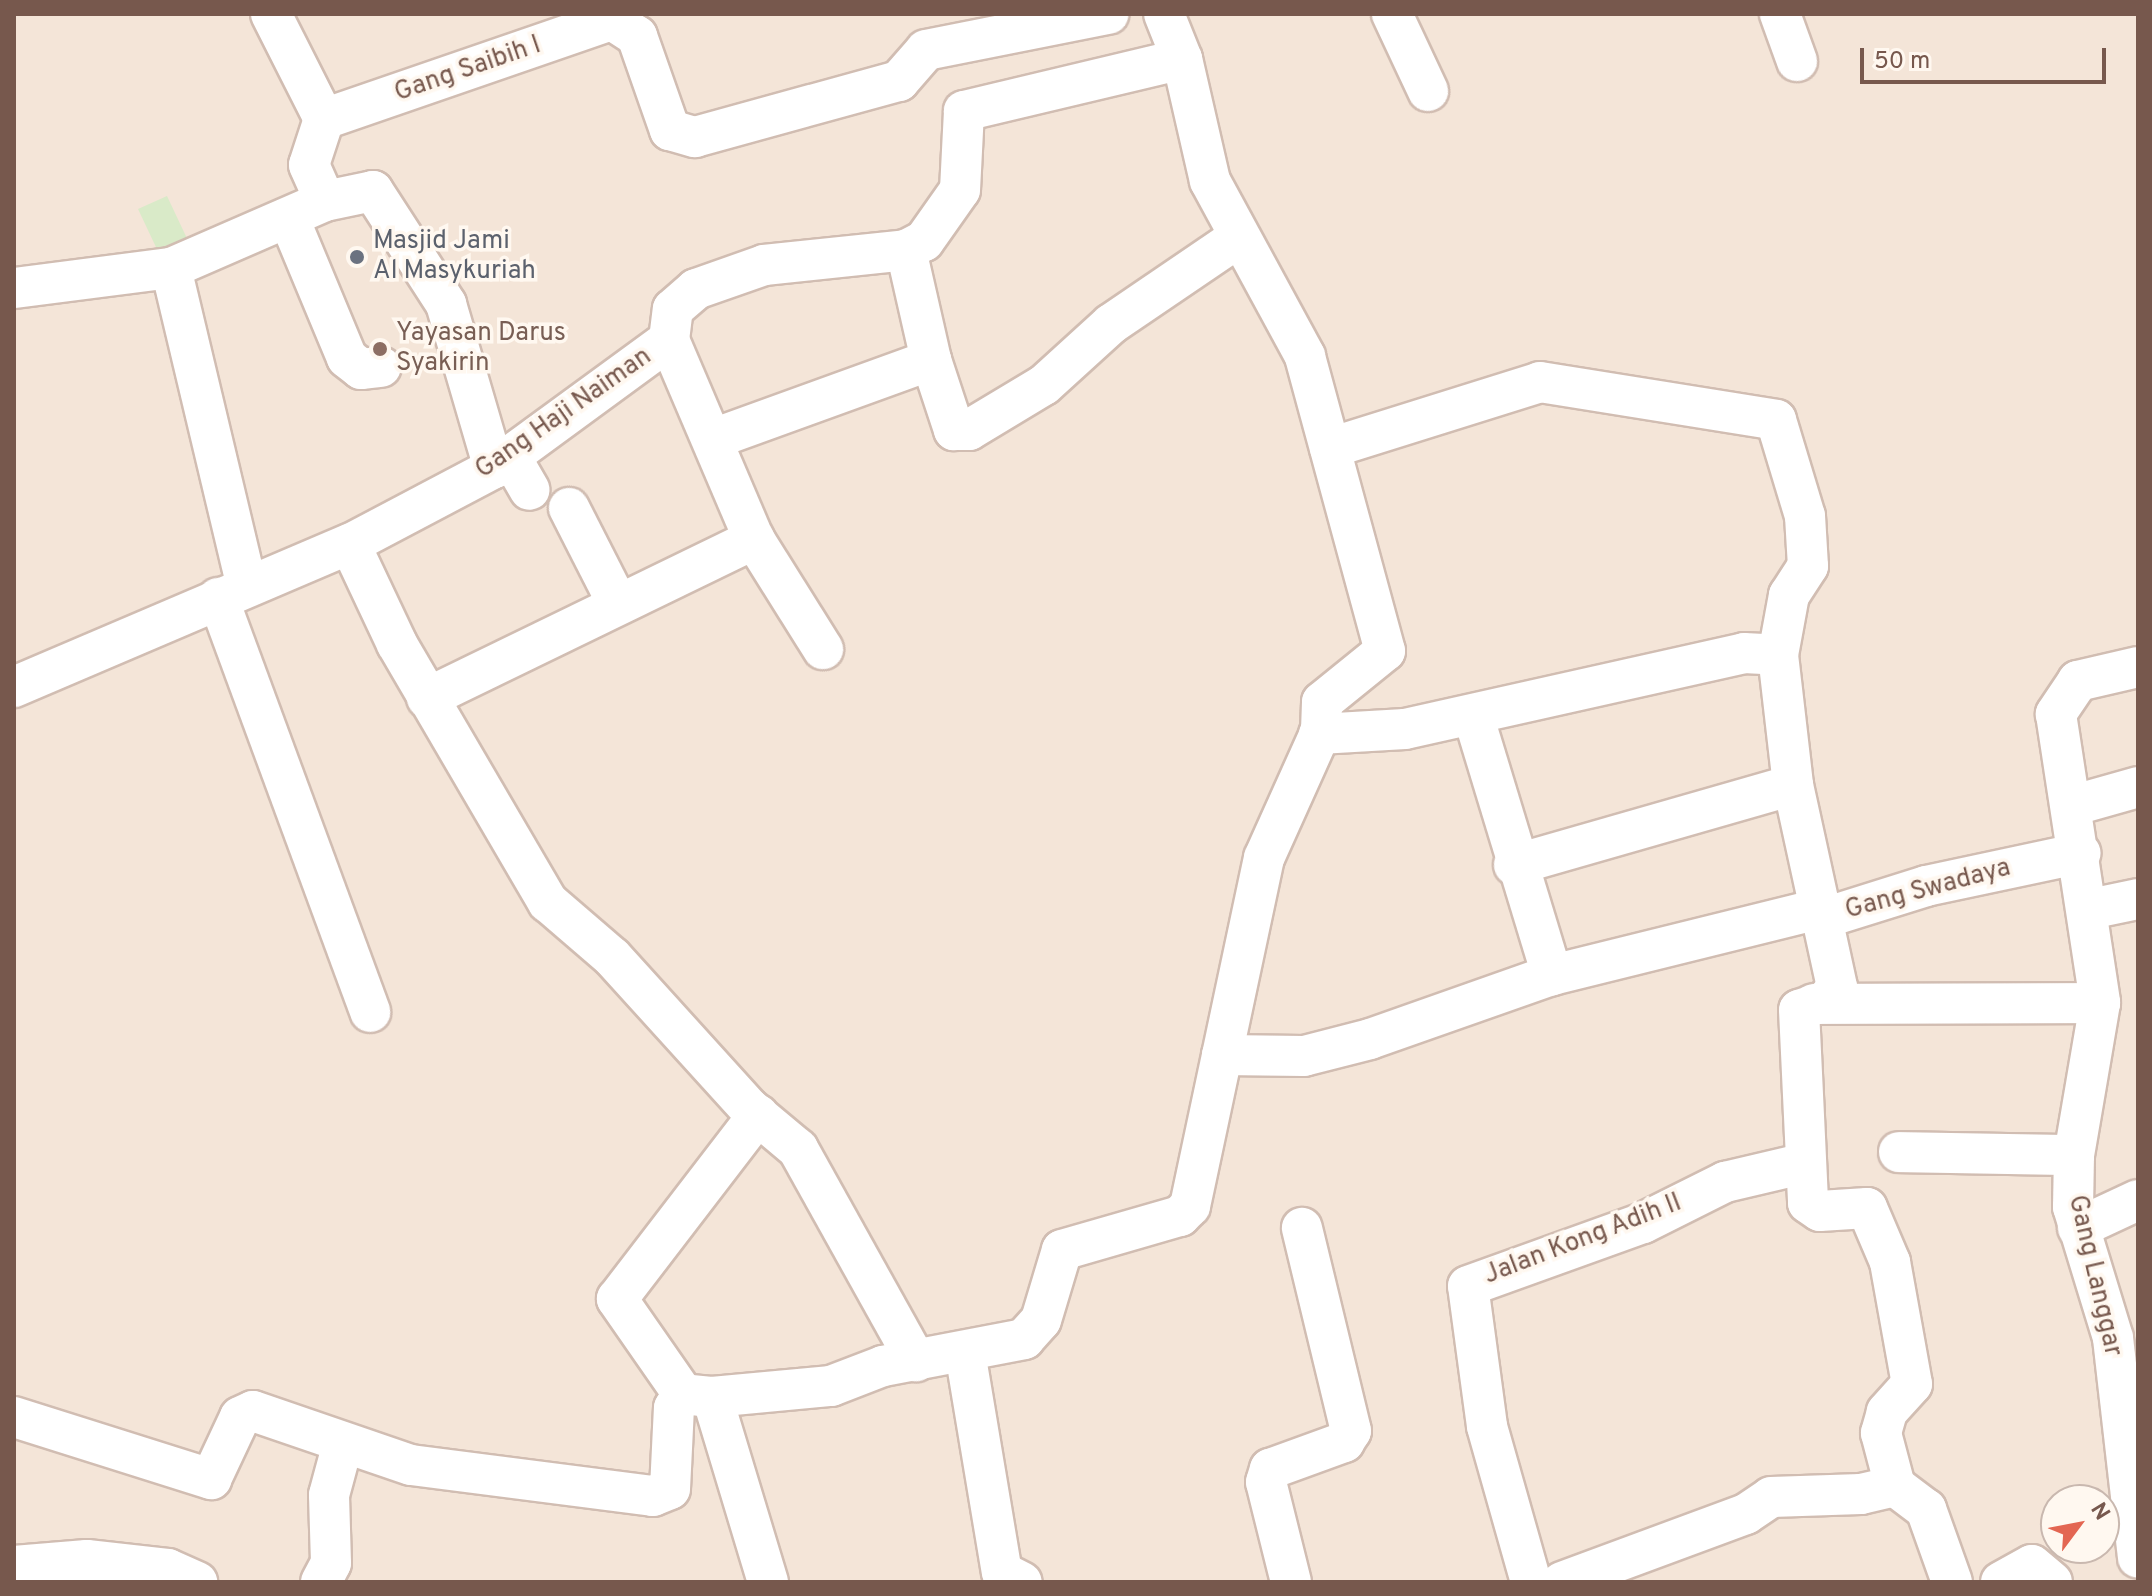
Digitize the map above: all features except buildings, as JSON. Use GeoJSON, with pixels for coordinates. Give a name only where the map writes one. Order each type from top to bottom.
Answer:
{"type":"FeatureCollection","features":[{"type":"Feature","properties":{"kind":"street"},"geometry":{"type":"LineString","coordinates":[[271,14],[324,119],[309,165],[325,201]]}},
{"type":"Feature","properties":{"kind":"street","name":"Gang Saibih I"},"geometry":{"type":"LineString","coordinates":[[324,119],[612,20],[637,36],[670,130],[681,135],[899,81],[926,50],[1108,14]]}},
{"type":"Feature","properties":{"kind":"street"},"geometry":{"type":"LineString","coordinates":[[14,1417],[211,1479],[248,1411],[411,1465],[668,1494],[674,1408],[698,1396],[831,1386],[916,1361],[965,1352],[1035,1332],[1054,1260],[1071,1244],[1115,1237],[1190,1206],[1222,1055],[1249,902],[1321,722],[1385,651],[1296,333],[1236,239],[1210,181],[1182,59],[1164,14]]}},
{"type":"Feature","properties":{"kind":"street"},"geometry":{"type":"LineString","coordinates":[[1392,14],[1428,91]]}},
{"type":"Feature","properties":{"kind":"street"},"geometry":{"type":"LineString","coordinates":[[1780,14],[1797,61]]}},
{"type":"Feature","properties":{"kind":"street"},"geometry":{"type":"LineString","coordinates":[[1182,59],[964,111],[960,190],[924,241],[906,250],[931,360],[954,430],[969,430],[1044,385],[1111,324],[1236,239]]}},
{"type":"Feature","properties":{"kind":"street"},"geometry":{"type":"LineString","coordinates":[[14,288],[171,268],[290,221],[325,201],[366,191],[379,196],[446,304],[502,462],[530,490]]}},
{"type":"Feature","properties":{"kind":"street"},"geometry":{"type":"LineString","coordinates":[[290,221],[347,358],[361,369],[381,367]]}},
{"type":"Feature","properties":{"kind":"street","name":"Gang Haji Naiman"},"geometry":{"type":"LineString","coordinates":[[14,687],[232,591],[350,544],[502,462],[669,340],[673,309],[710,283],[764,265],[906,250]]}},
{"type":"Feature","properties":{"kind":"street"},"geometry":{"type":"LineString","coordinates":[[171,268],[232,591],[370,1012]]}},
{"type":"Feature","properties":{"kind":"street"},"geometry":{"type":"LineString","coordinates":[[669,340],[754,539],[823,649]]}},
{"type":"Feature","properties":{"kind":"street"},"geometry":{"type":"LineString","coordinates":[[713,439],[931,360]]}},
{"type":"Feature","properties":{"kind":"street"},"geometry":{"type":"LineString","coordinates":[[1330,448],[1540,382],[1769,414],[1805,516],[1808,566],[1789,595],[1778,655],[1793,785],[1837,987],[1814,1004],[1799,1010],[1811,1210],[1867,1208],[1890,1262],[1912,1384],[1881,1424],[1895,1486],[1926,1509],[1952,1582]]}},
{"type":"Feature","properties":{"kind":"street"},"geometry":{"type":"LineString","coordinates":[[569,508],[618,604]]}},
{"type":"Feature","properties":{"kind":"street"},"geometry":{"type":"LineString","coordinates":[[427,698],[754,539]]}},
{"type":"Feature","properties":{"kind":"street"},"geometry":{"type":"LineString","coordinates":[[350,544],[427,698],[548,902],[612,957],[684,1040],[758,1115],[798,1149],[916,1361]]}},
{"type":"Feature","properties":{"kind":"street"},"geometry":{"type":"LineString","coordinates":[[1321,722],[1473,715],[1744,653],[1778,655]]}},
{"type":"Feature","properties":{"kind":"street","name":"Gang Langgar"},"geometry":{"type":"LineString","coordinates":[[2138,667],[2078,681],[2058,702],[2071,806],[2090,909],[2100,1003],[2074,1155],[2078,1228],[2126,1333],[2138,1558]]}},
{"type":"Feature","properties":{"kind":"street"},"geometry":{"type":"LineString","coordinates":[[1473,715],[1514,865],[1552,975]]}},
{"type":"Feature","properties":{"kind":"street"},"geometry":{"type":"LineString","coordinates":[[1514,865],[1793,785]]}},
{"type":"Feature","properties":{"kind":"street"},"geometry":{"type":"LineString","coordinates":[[2071,806],[2138,787]]}},
{"type":"Feature","properties":{"kind":"street","name":"Gang Swadaya"},"geometry":{"type":"LineString","coordinates":[[1222,1055],[1304,1056],[1453,1014],[1552,975],[1820,914],[1926,886],[2081,853]]}},
{"type":"Feature","properties":{"kind":"street"},"geometry":{"type":"LineString","coordinates":[[2090,909],[2138,899]]}},
{"type":"Feature","properties":{"kind":"street"},"geometry":{"type":"LineString","coordinates":[[1814,1004],[2100,1003]]}},
{"type":"Feature","properties":{"kind":"street"},"geometry":{"type":"LineString","coordinates":[[758,1115],[617,1299],[698,1396],[768,1582]]}},
{"type":"Feature","properties":{"kind":"street"},"geometry":{"type":"LineString","coordinates":[[1899,1152],[2074,1155]]}},
{"type":"Feature","properties":{"kind":"street","name":"Jalan Kong Adih II"},"geometry":{"type":"LineString","coordinates":[[1531,1582],[1487,1426],[1468,1286],[1643,1223],[1725,1182],[1806,1163]]}},
{"type":"Feature","properties":{"kind":"street"},"geometry":{"type":"LineString","coordinates":[[2078,1228],[2138,1200]]}},
{"type":"Feature","properties":{"kind":"street"},"geometry":{"type":"LineString","coordinates":[[1291,1582],[1266,1482],[1270,1469],[1344,1442],[1351,1431],[1302,1228]]}},
{"type":"Feature","properties":{"kind":"street"},"geometry":{"type":"LineString","coordinates":[[965,1352],[1002,1572],[1022,1582]]}},
{"type":"Feature","properties":{"kind":"street"},"geometry":{"type":"LineString","coordinates":[[321,1582],[331,1563],[329,1495],[343,1443]]}},
{"type":"Feature","properties":{"kind":"street"},"geometry":{"type":"LineString","coordinates":[[1562,1582],[1746,1514],[1771,1497],[1867,1494],[1895,1486]]}},
{"type":"Feature","properties":{"kind":"street"},"geometry":{"type":"LineString","coordinates":[[14,1566],[87,1560],[168,1569],[197,1582]]}},
{"type":"Feature","properties":{"kind":"street"},"geometry":{"type":"LineString","coordinates":[[2001,1582],[2032,1565],[2052,1582]]}},
{"type":"Feature","properties":{"kind":"shaded area"},"geometry":{"type":"Polygon","coordinates":[[[14,14],[2138,14],[2138,1582],[14,1582],[14,14]]]}},
{"type":"Feature","properties":{"kind":"green space"},"geometry":{"type":"Polygon","coordinates":[[[167,196],[192,249],[163,262],[138,209],[167,196]]]}},
{"type":"Feature","properties":{"kind":"place","name":"Masjid Jami Al Masykuriah"},"geometry":{"type":"Point","coordinates":[357,257]}},
{"type":"Feature","properties":{"kind":"place","name":"Yayasan Darus Syakirin"},"geometry":{"type":"Point","coordinates":[380,349]}}]}
